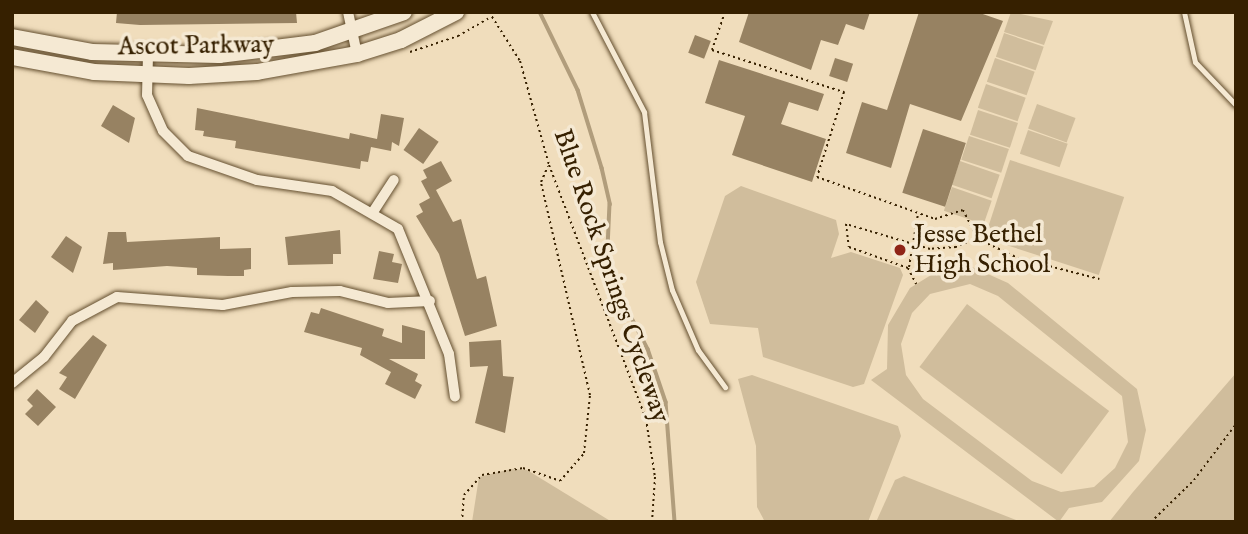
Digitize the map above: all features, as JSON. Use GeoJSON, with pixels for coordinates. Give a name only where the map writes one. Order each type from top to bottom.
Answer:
{"type":"FeatureCollection","features":[{"type":"Feature","properties":{"kind":"main road","name":"Ascot Parkway"},"geometry":{"type":"LineString","coordinates":[[12,37],[71,49],[148,55],[250,52],[352,32],[404,12]]}},
{"type":"Feature","properties":{"kind":"main road","name":"Ascot Parkway"},"geometry":{"type":"LineString","coordinates":[[12,57],[65,69],[147,74],[247,73],[356,54],[401,40],[456,12]]}},
{"type":"Feature","properties":{"kind":"street"},"geometry":{"type":"LineString","coordinates":[[348,12],[356,54]]}},
{"type":"Feature","properties":{"kind":"street"},"geometry":{"type":"LineString","coordinates":[[148,55],[147,95],[163,131],[188,156],[257,180],[332,191],[373,212],[398,229],[449,354],[455,397]]}},
{"type":"Feature","properties":{"kind":"street"},"geometry":{"type":"LineString","coordinates":[[373,212],[394,180]]}},
{"type":"Feature","properties":{"kind":"street"},"geometry":{"type":"LineString","coordinates":[[12,383],[44,357],[72,321],[117,297],[223,305],[292,292],[340,291],[388,303],[430,302]]}},
{"type":"Feature","properties":{"kind":"lane"},"geometry":{"type":"LineString","coordinates":[[592,12],[644,111],[660,242],[672,290],[698,350],[725,387]]}},
{"type":"Feature","properties":{"kind":"lane"},"geometry":{"type":"LineString","coordinates":[[1184,12],[1195,62],[1236,105]]}},
{"type":"Feature","properties":{"kind":"path","name":"Blue Rock Springs Cycleway"},"geometry":{"type":"LineString","coordinates":[[489,12],[520,61],[549,165],[646,419],[655,477],[652,522]]}},
{"type":"Feature","properties":{"kind":"path"},"geometry":{"type":"LineString","coordinates":[[725,12],[712,50],[844,92],[817,177],[935,219],[963,210],[977,238],[1018,258],[1099,279]]}},
{"type":"Feature","properties":{"kind":"path"},"geometry":{"type":"LineString","coordinates":[[397,56],[458,36],[492,17]]}},
{"type":"Feature","properties":{"kind":"path"},"geometry":{"type":"LineString","coordinates":[[462,522],[464,495],[482,475],[523,468],[560,481],[584,453],[590,395],[541,182],[549,165]]}},
{"type":"Feature","properties":{"kind":"path"},"geometry":{"type":"LineString","coordinates":[[916,284],[908,268],[918,213]]}},
{"type":"Feature","properties":{"kind":"path"},"geometry":{"type":"LineString","coordinates":[[908,268],[849,247],[846,224],[912,244],[956,247],[977,238]]}},
{"type":"Feature","properties":{"kind":"path"},"geometry":{"type":"LineString","coordinates":[[1151,522],[1194,480],[1236,424]]}},
{"type":"Feature","properties":{"kind":"shaded area"},"geometry":{"type":"Polygon","coordinates":[[[1011,12],[1053,21],[1044,45],[1004,32],[1011,12]]]}},
{"type":"Feature","properties":{"kind":"shaded area"},"geometry":{"type":"Polygon","coordinates":[[[1004,33],[1044,47],[1036,70],[996,57],[1004,33]]]}},
{"type":"Feature","properties":{"kind":"shaded area"},"geometry":{"type":"Polygon","coordinates":[[[995,58],[1035,72],[1027,95],[987,82],[995,58]]]}},
{"type":"Feature","properties":{"kind":"shaded area"},"geometry":{"type":"Polygon","coordinates":[[[986,84],[1026,98],[1018,121],[978,108],[986,84]]]}},
{"type":"Feature","properties":{"kind":"shaded area"},"geometry":{"type":"Polygon","coordinates":[[[1037,104],[1076,118],[1067,142],[1028,128],[1037,104]]]}},
{"type":"Feature","properties":{"kind":"shaded area"},"geometry":{"type":"Polygon","coordinates":[[[978,110],[1018,123],[1010,148],[970,135],[978,110]]]}},
{"type":"Feature","properties":{"kind":"shaded area"},"geometry":{"type":"Polygon","coordinates":[[[1028,130],[1068,144],[1060,167],[1020,154],[1028,130]]]}},
{"type":"Feature","properties":{"kind":"shaded area"},"geometry":{"type":"Polygon","coordinates":[[[969,136],[1009,149],[1001,173],[961,160],[969,136]]]}},
{"type":"Feature","properties":{"kind":"shaded area"},"geometry":{"type":"Polygon","coordinates":[[[1010,160],[1124,197],[1099,275],[985,238],[1010,160]]]}},
{"type":"Feature","properties":{"kind":"shaded area"},"geometry":{"type":"Polygon","coordinates":[[[960,161],[1000,175],[992,198],[952,185],[960,161]]]}},
{"type":"Feature","properties":{"kind":"shaded area"},"geometry":{"type":"Polygon","coordinates":[[[741,186],[836,220],[839,234],[831,258],[851,252],[900,268],[903,275],[864,384],[853,387],[763,357],[758,328],[710,324],[696,282],[725,196],[741,186]]]}},
{"type":"Feature","properties":{"kind":"shaded area"},"geometry":{"type":"Polygon","coordinates":[[[952,187],[992,201],[984,224],[944,211],[952,187]]]}},
{"type":"Feature","properties":{"kind":"shaded area"},"geometry":{"type":"Polygon","coordinates":[[[972,267],[1008,283],[1137,389],[1146,430],[1139,461],[1102,502],[1069,508],[1059,522],[871,380],[887,369],[888,325],[910,288],[936,272],[972,267]],[[970,284],[930,294],[912,313],[901,344],[906,375],[923,399],[1032,481],[1061,492],[1094,487],[1115,468],[1128,442],[1122,396],[998,296],[970,284]]]}},
{"type":"Feature","properties":{"kind":"shaded area"},"geometry":{"type":"Polygon","coordinates":[[[967,304],[1109,411],[1062,474],[919,367],[967,304]]]}},
{"type":"Feature","properties":{"kind":"shaded area"},"geometry":{"type":"Polygon","coordinates":[[[1236,373],[1236,522],[1109,522],[1133,492],[1236,373]]]}},
{"type":"Feature","properties":{"kind":"shaded area"},"geometry":{"type":"Polygon","coordinates":[[[752,375],[898,426],[901,436],[868,522],[765,522],[757,507],[756,446],[738,379],[752,375]]]}},
{"type":"Feature","properties":{"kind":"shaded area"},"geometry":{"type":"Polygon","coordinates":[[[511,469],[527,470],[612,522],[472,522],[479,477],[511,469]]]}},
{"type":"Feature","properties":{"kind":"shaded area"},"geometry":{"type":"Polygon","coordinates":[[[904,476],[1021,522],[876,522],[895,480],[904,476]]]}},
{"type":"Feature","properties":{"kind":"building"},"geometry":{"type":"Polygon","coordinates":[[[117,12],[296,12],[297,23],[140,25],[116,23],[117,12]]]}},
{"type":"Feature","properties":{"kind":"building"},"geometry":{"type":"Polygon","coordinates":[[[749,12],[870,12],[864,30],[846,24],[838,45],[821,40],[811,70],[739,42],[749,12]]]}},
{"type":"Feature","properties":{"kind":"building"},"geometry":{"type":"Polygon","coordinates":[[[919,12],[977,12],[1003,21],[961,121],[910,104],[891,168],[846,153],[862,102],[887,110],[919,12]]]}},
{"type":"Feature","properties":{"kind":"building"},"geometry":{"type":"Polygon","coordinates":[[[695,35],[711,41],[704,59],[688,53],[695,35]]]}},
{"type":"Feature","properties":{"kind":"building"},"geometry":{"type":"Polygon","coordinates":[[[835,58],[853,64],[847,82],[829,76],[835,58]]]}},
{"type":"Feature","properties":{"kind":"building"},"geometry":{"type":"Polygon","coordinates":[[[719,60],[824,94],[818,111],[789,102],[781,124],[826,139],[812,182],[732,155],[745,116],[705,103],[719,60]]]}},
{"type":"Feature","properties":{"kind":"building"},"geometry":{"type":"Polygon","coordinates":[[[113,105],[135,118],[129,143],[101,126],[113,105]]]}},
{"type":"Feature","properties":{"kind":"building"},"geometry":{"type":"Polygon","coordinates":[[[197,108],[349,139],[350,133],[377,139],[381,114],[404,118],[399,146],[392,142],[391,151],[371,147],[368,162],[361,161],[360,169],[235,148],[236,141],[203,136],[204,131],[195,130],[197,108]]]}},
{"type":"Feature","properties":{"kind":"building"},"geometry":{"type":"Polygon","coordinates":[[[419,128],[439,142],[423,164],[404,150],[419,128]]]}},
{"type":"Feature","properties":{"kind":"building"},"geometry":{"type":"Polygon","coordinates":[[[923,129],[966,143],[945,207],[902,193],[923,129]]]}},
{"type":"Feature","properties":{"kind":"building"},"geometry":{"type":"Polygon","coordinates":[[[441,161],[452,181],[436,190],[453,222],[461,219],[477,279],[486,276],[497,326],[465,336],[439,254],[416,216],[423,212],[419,204],[430,198],[421,181],[427,178],[423,170],[441,161]]]}},
{"type":"Feature","properties":{"kind":"building"},"geometry":{"type":"Polygon","coordinates":[[[340,230],[341,254],[333,254],[333,264],[288,265],[285,237],[340,230]]]}},
{"type":"Feature","properties":{"kind":"building"},"geometry":{"type":"Polygon","coordinates":[[[108,232],[126,232],[127,242],[220,237],[220,249],[251,248],[251,269],[244,270],[244,276],[197,275],[197,268],[167,266],[113,270],[113,263],[103,264],[108,232]]]}},
{"type":"Feature","properties":{"kind":"building"},"geometry":{"type":"Polygon","coordinates":[[[66,236],[82,247],[73,273],[51,257],[66,236]]]}},
{"type":"Feature","properties":{"kind":"building"},"geometry":{"type":"Polygon","coordinates":[[[379,251],[394,254],[392,262],[402,264],[398,283],[373,279],[379,251]]]}},
{"type":"Feature","properties":{"kind":"building"},"geometry":{"type":"Polygon","coordinates":[[[36,300],[49,312],[35,333],[19,320],[36,300]]]}},
{"type":"Feature","properties":{"kind":"building"},"geometry":{"type":"Polygon","coordinates":[[[321,308],[384,329],[382,336],[402,343],[402,325],[425,331],[425,359],[389,359],[418,374],[415,381],[422,385],[415,399],[385,384],[391,372],[360,355],[362,348],[304,332],[311,312],[319,314],[321,308]]]}},
{"type":"Feature","properties":{"kind":"building"},"geometry":{"type":"Polygon","coordinates":[[[93,335],[107,345],[75,399],[59,389],[67,377],[59,373],[93,335]]]}},
{"type":"Feature","properties":{"kind":"building"},"geometry":{"type":"Polygon","coordinates":[[[501,340],[503,376],[514,377],[505,433],[475,423],[488,366],[470,367],[469,342],[501,340]]]}},
{"type":"Feature","properties":{"kind":"building"},"geometry":{"type":"Polygon","coordinates":[[[37,389],[56,407],[38,426],[25,414],[33,406],[27,400],[37,389]]]}},
{"type":"Feature","properties":{"kind":"waterway"},"geometry":{"type":"LineString","coordinates":[[540,12],[578,90],[602,168],[610,204],[607,270],[648,349],[666,402],[675,522]]}},
{"type":"Feature","properties":{"kind":"place","name":"Jesse Bethel High School"},"geometry":{"type":"Point","coordinates":[900,250]}}]}
